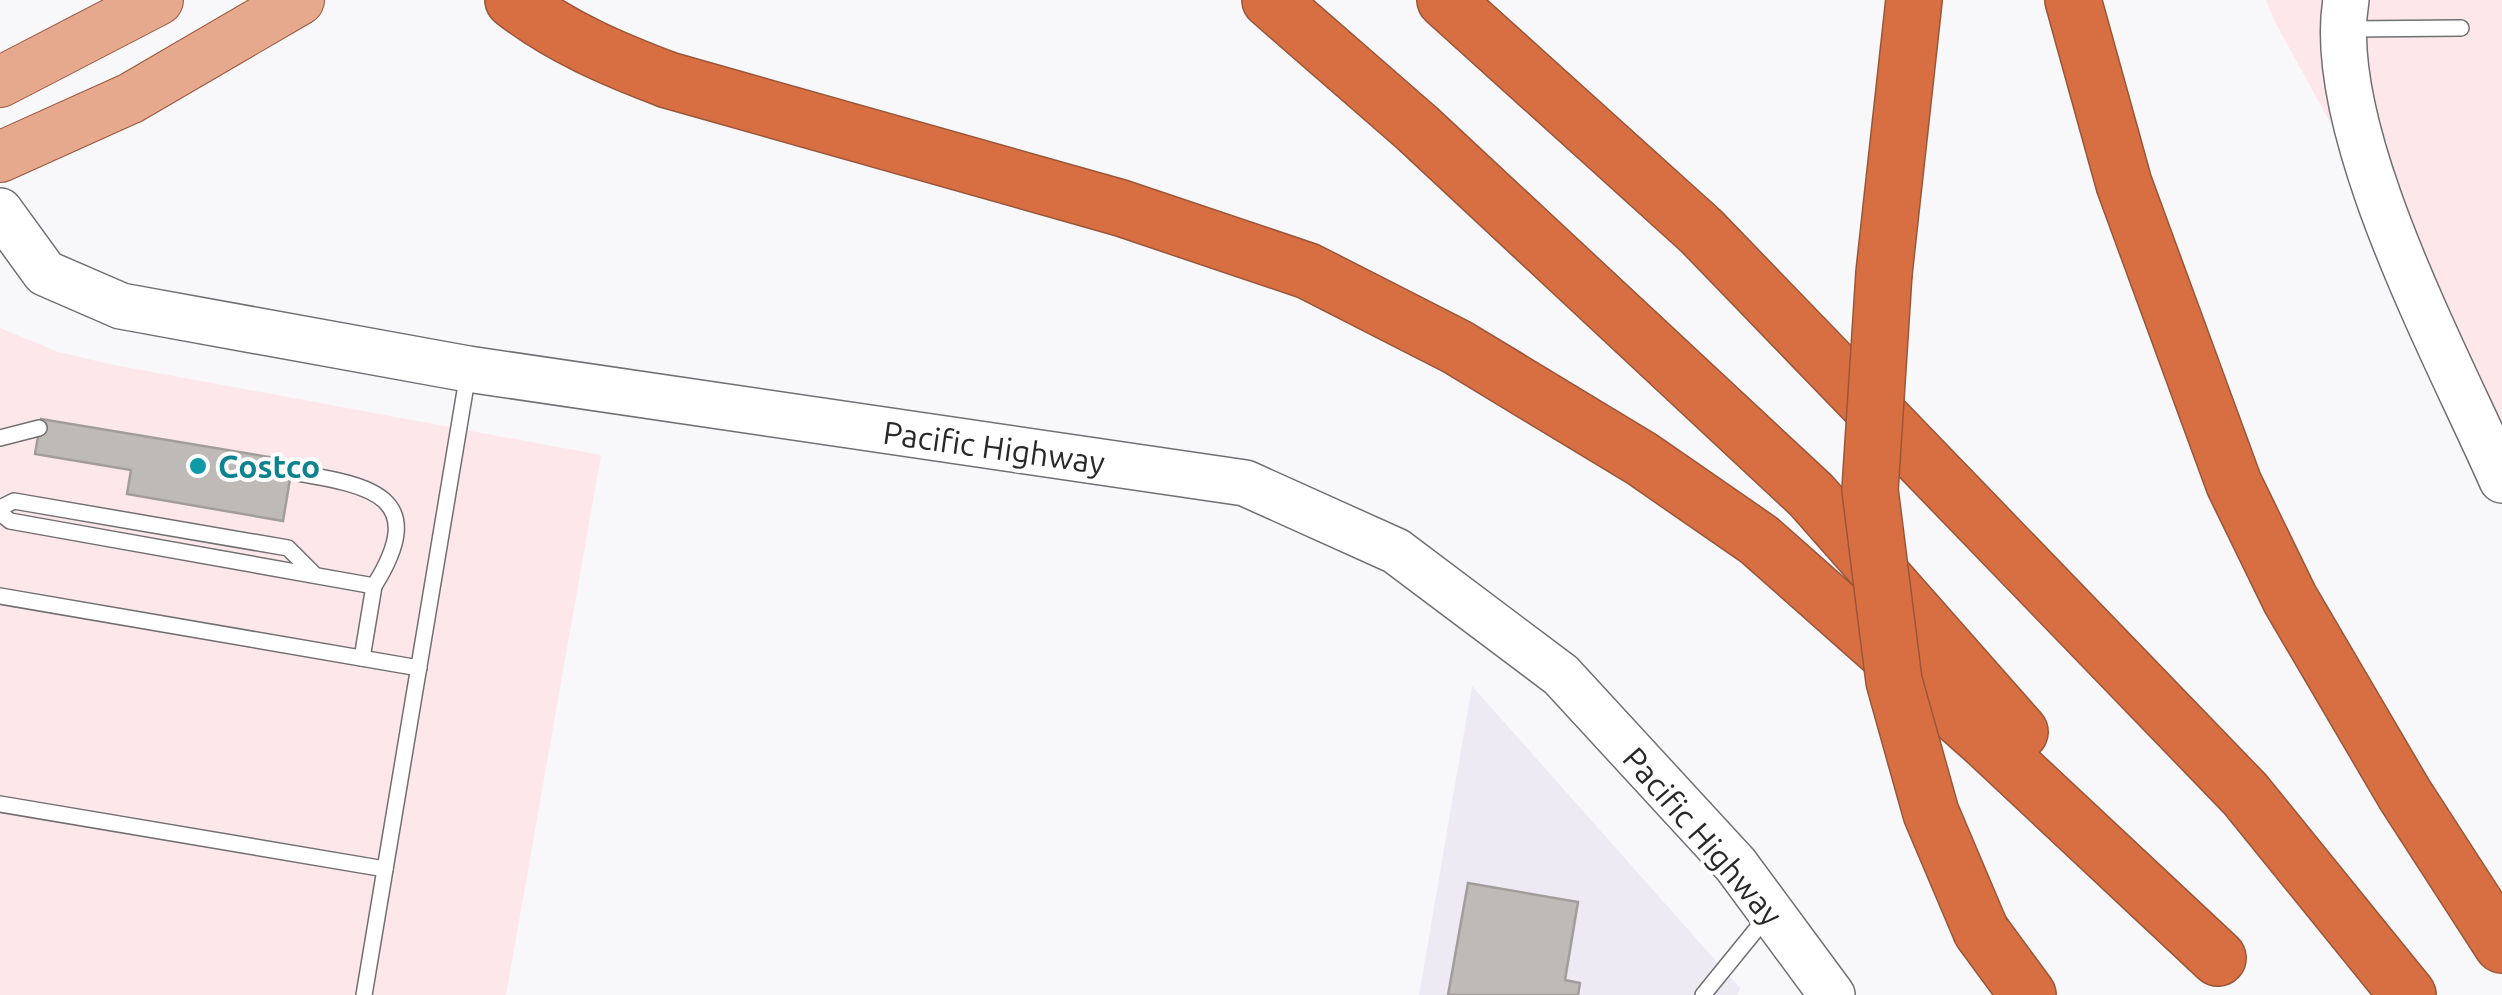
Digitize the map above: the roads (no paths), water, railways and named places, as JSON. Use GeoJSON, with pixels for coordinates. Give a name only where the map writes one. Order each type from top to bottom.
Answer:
{"type":"FeatureCollection","features":[{"type":"Feature","properties":{"kind":"highway"},"geometry":{"type":"LineString","coordinates":[[513,0],[549,24],[654,75],[1140,214],[1308,271],[1457,347],[1642,459],[1759,540],[1985,740],[2233,977]]}},
{"type":"Feature","properties":{"kind":"highway"},"geometry":{"type":"LineString","coordinates":[[1270,0],[1417,128],[1812,495],[2233,977]]}},
{"type":"Feature","properties":{"kind":"highway"},"geometry":{"type":"LineString","coordinates":[[1445,0],[1742,274],[2245,794],[2408,995]]}},
{"type":"Feature","properties":{"kind":"highway"},"geometry":{"type":"LineString","coordinates":[[1914,0],[1884,273],[1870,490],[1894,681],[1931,814],[1981,931],[2028,995]]}},
{"type":"Feature","properties":{"kind":"highway"},"geometry":{"type":"LineString","coordinates":[[2073,0],[2124,184],[2234,484],[2300,615],[2405,795],[2502,945]]}},
{"type":"Feature","properties":{"kind":"main road"},"geometry":{"type":"LineString","coordinates":[[0,82],[158,0]]}},
{"type":"Feature","properties":{"kind":"main road"},"geometry":{"type":"LineString","coordinates":[[0,157],[131,98],[299,0]]}},
{"type":"Feature","properties":{"kind":"street"},"geometry":{"type":"LineString","coordinates":[[2343,14],[2356,124],[2374,184],[2502,480]]}},
{"type":"Feature","properties":{"kind":"street","name":"Pacific Highway"},"geometry":{"type":"LineString","coordinates":[[0,211],[45,273],[121,306],[468,369],[1244,483],[1396,551],[1561,675],[1736,865],[1832,995]]}},
{"type":"Feature","properties":{"kind":"lane"},"geometry":{"type":"LineString","coordinates":[[2343,14],[2462,28]]}},
{"type":"Feature","properties":{"kind":"lane"},"geometry":{"type":"LineString","coordinates":[[364,995],[468,369]]}},
{"type":"Feature","properties":{"kind":"lane"},"geometry":{"type":"LineString","coordinates":[[0,438],[39,428]]}},
{"type":"Feature","properties":{"kind":"lane"},"geometry":{"type":"LineString","coordinates":[[292,472],[361,484],[385,500],[396,518],[396,542],[374,586],[362,658]]}},
{"type":"Feature","properties":{"kind":"lane"},"geometry":{"type":"LineString","coordinates":[[0,510],[10,521],[313,572],[374,586]]}},
{"type":"Feature","properties":{"kind":"lane"},"geometry":{"type":"LineString","coordinates":[[0,596],[419,668]]}},
{"type":"Feature","properties":{"kind":"lane"},"geometry":{"type":"LineString","coordinates":[[0,804],[385,869]]}},
{"type":"Feature","properties":{"kind":"lane"},"geometry":{"type":"LineString","coordinates":[[1702,995],[1770,912]]}},
{"type":"Feature","properties":{"kind":"place","name":"Costco"},"geometry":{"type":"Point","coordinates":[198,466]}}]}
